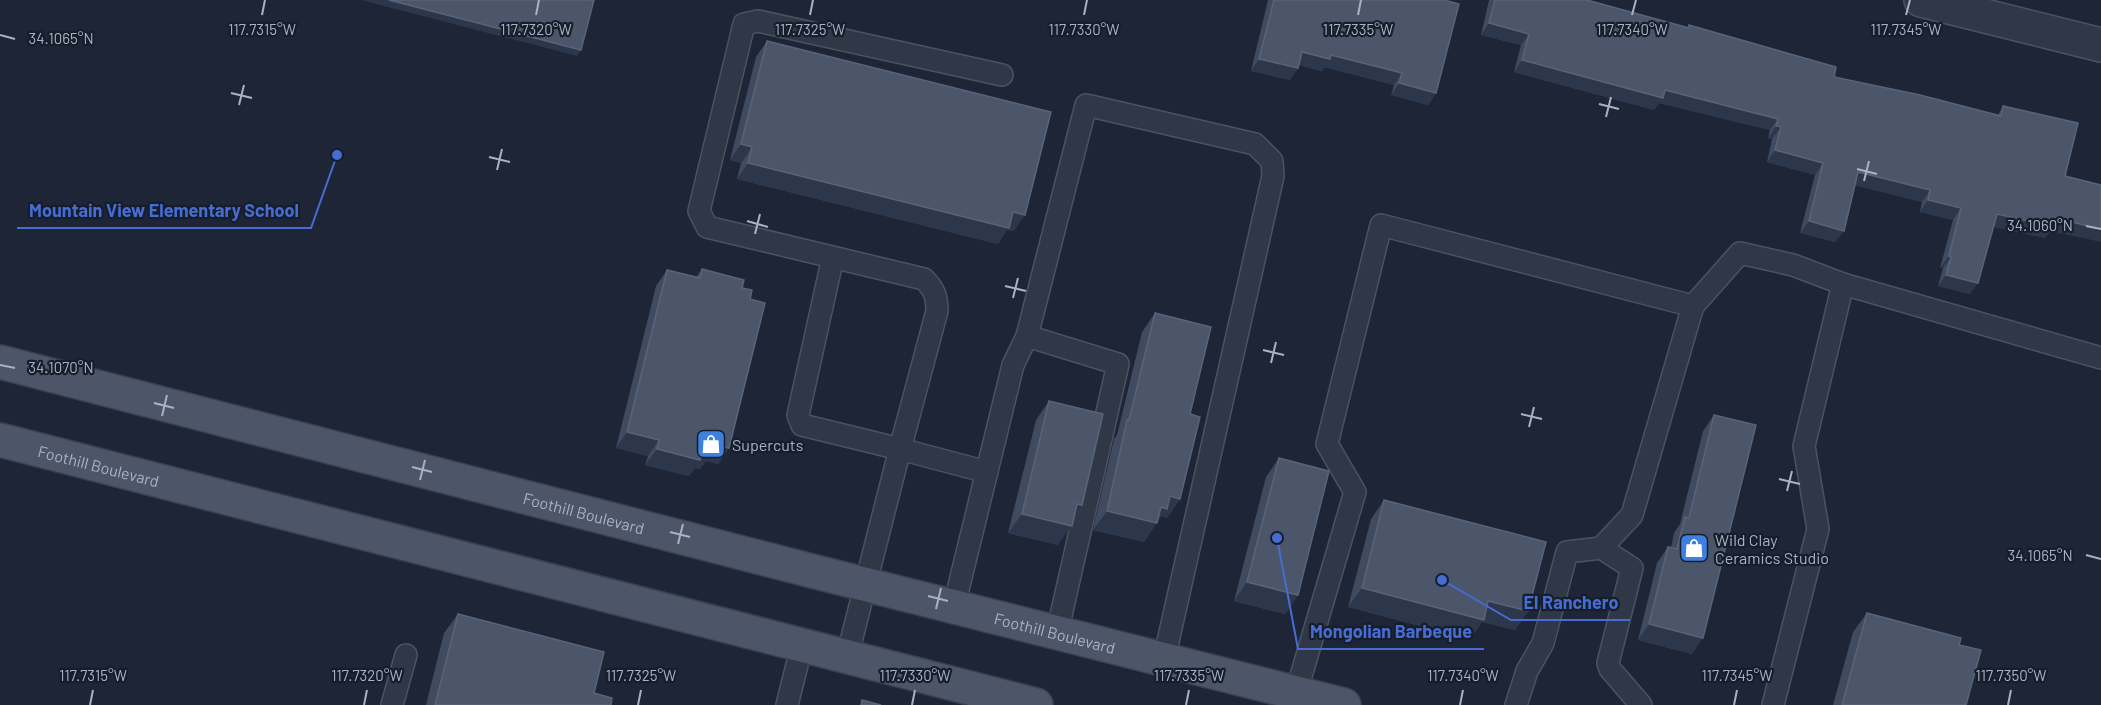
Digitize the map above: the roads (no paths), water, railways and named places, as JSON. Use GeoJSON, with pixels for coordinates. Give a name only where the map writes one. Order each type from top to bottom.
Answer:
{"type":"FeatureCollection","features":[{"type":"Feature","properties":{"kind":"main road","name":"Foothill Boulevard"},"geometry":{"type":"LineString","coordinates":[[0,362],[1344,705]]}},
{"type":"Feature","properties":{"kind":"main road","name":"Foothill Boulevard"},"geometry":{"type":"LineString","coordinates":[[0,440],[1036,705]]}},
{"type":"Feature","properties":{"kind":"street"},"geometry":{"type":"LineString","coordinates":[[1921,0],[1987,8],[2101,45]]}},
{"type":"Feature","properties":{"kind":"lane"},"geometry":{"type":"LineString","coordinates":[[847,657],[936,311],[937,299],[933,288],[924,279],[707,227],[699,211],[744,24],[758,21],[1002,75]]}},
{"type":"Feature","properties":{"kind":"lane"},"geometry":{"type":"LineString","coordinates":[[954,606],[1013,365],[1027,336],[1086,105],[1255,144],[1272,161],[1273,176],[1164,659]]}},
{"type":"Feature","properties":{"kind":"lane"},"geometry":{"type":"LineString","coordinates":[[1296,693],[1355,492],[1326,444],[1381,225],[1692,306]]}},
{"type":"Feature","properties":{"kind":"lane"},"geometry":{"type":"LineString","coordinates":[[1601,548],[1632,515],[1692,306],[1740,254],[1793,265],[1843,284],[2101,358]]}},
{"type":"Feature","properties":{"kind":"lane"},"geometry":{"type":"LineString","coordinates":[[833,257],[798,414],[802,425],[987,472]]}},
{"type":"Feature","properties":{"kind":"lane"},"geometry":{"type":"LineString","coordinates":[[1773,705],[1818,529],[1804,446],[1843,284]]}},
{"type":"Feature","properties":{"kind":"lane"},"geometry":{"type":"LineString","coordinates":[[1027,336],[1118,364],[1057,633]]}},
{"type":"Feature","properties":{"kind":"lane"},"geometry":{"type":"LineString","coordinates":[[1516,705],[1527,671],[1543,643],[1566,552],[1601,548],[1632,568],[1608,663],[1610,669],[1641,705]]}},
{"type":"Feature","properties":{"kind":"lane"},"geometry":{"type":"LineString","coordinates":[[787,705],[802,645]]}},
{"type":"Feature","properties":{"kind":"lane"},"geometry":{"type":"LineString","coordinates":[[392,705],[406,655]]}},
{"type":"Feature","properties":{"kind":"place","name":"Mountain View Elementary School"},"geometry":{"type":"Point","coordinates":[337,155]}},
{"type":"Feature","properties":{"kind":"place","name":"Supercuts"},"geometry":{"type":"Point","coordinates":[711,444]}},
{"type":"Feature","properties":{"kind":"place","name":"Mongolian Barbeque"},"geometry":{"type":"Point","coordinates":[1277,538]}},
{"type":"Feature","properties":{"kind":"place","name":"Wild Clay Ceramics Studio"},"geometry":{"type":"Point","coordinates":[1694,548]}},
{"type":"Feature","properties":{"kind":"place","name":"El Ranchero"},"geometry":{"type":"Point","coordinates":[1442,580]}}]}
